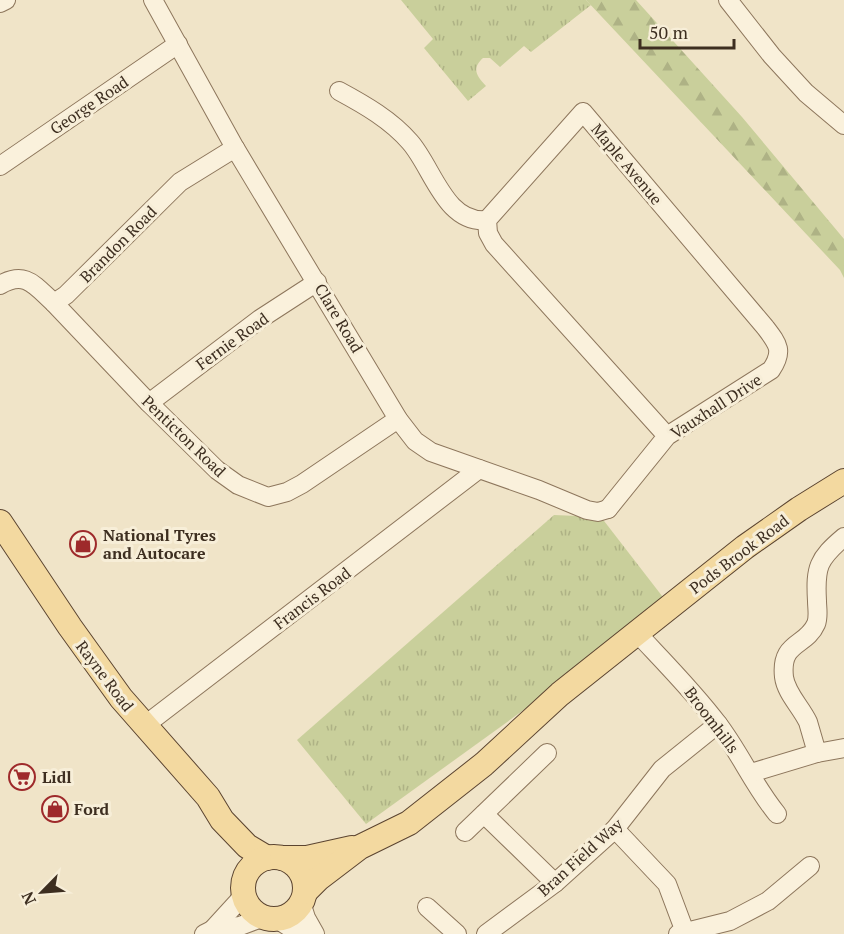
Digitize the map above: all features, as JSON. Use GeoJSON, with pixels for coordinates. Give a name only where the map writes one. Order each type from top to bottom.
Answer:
{"type":"FeatureCollection","features":[{"type":"Feature","properties":{"kind":"main road","name":"Pods Brook Road"},"geometry":{"type":"LineString","coordinates":[[360,847],[409,823],[484,764],[560,694],[745,547],[799,508],[844,481]]}},
{"type":"Feature","properties":{"kind":"main road","name":"Rayne Road"},"geometry":{"type":"LineString","coordinates":[[0,522],[70,627],[121,698],[208,797],[222,820],[247,846],[292,863],[300,871],[304,881],[303,897]]}},
{"type":"Feature","properties":{"kind":"main road","name":"Rayne Road"},"geometry":{"type":"LineString","coordinates":[[222,820],[248,904],[255,912],[270,918]]}},
{"type":"Feature","properties":{"kind":"main road"},"geometry":{"type":"LineString","coordinates":[[244,888],[251,867],[274,858],[307,858],[360,847]]}},
{"type":"Feature","properties":{"kind":"main road"},"geometry":{"type":"LineString","coordinates":[[270,918],[286,916],[295,910],[318,879],[360,847]]}},
{"type":"Feature","properties":{"kind":"street"},"geometry":{"type":"LineString","coordinates":[[0,3],[6,0]]}},
{"type":"Feature","properties":{"kind":"street","name":"Clare Road"},"geometry":{"type":"LineString","coordinates":[[153,0],[235,148],[398,419],[415,441],[431,452],[610,517]]}},
{"type":"Feature","properties":{"kind":"street"},"geometry":{"type":"LineString","coordinates":[[728,0],[806,93],[844,125]]}},
{"type":"Feature","properties":{"kind":"street","name":"George Road"},"geometry":{"type":"LineString","coordinates":[[0,166],[178,44]]}},
{"type":"Feature","properties":{"kind":"street"},"geometry":{"type":"LineString","coordinates":[[339,91],[369,108],[406,138],[453,207],[469,219],[487,220],[488,233],[494,244],[667,436]]}},
{"type":"Feature","properties":{"kind":"street","name":"Maple Avenue"},"geometry":{"type":"LineString","coordinates":[[487,220],[583,112],[765,327]]}},
{"type":"Feature","properties":{"kind":"street","name":"Brandon Road"},"geometry":{"type":"LineString","coordinates":[[54,303],[66,295],[180,182],[235,148]]}},
{"type":"Feature","properties":{"kind":"street"},"geometry":{"type":"LineString","coordinates":[[0,285],[18,277],[27,280],[54,303]]}},
{"type":"Feature","properties":{"kind":"street","name":"Fernie Road"},"geometry":{"type":"LineString","coordinates":[[149,403],[260,319],[317,282]]}},
{"type":"Feature","properties":{"kind":"street","name":"Penticton Road"},"geometry":{"type":"LineString","coordinates":[[54,303],[149,403],[217,470],[238,485],[268,497],[287,492],[302,484],[398,419]]}},
{"type":"Feature","properties":{"kind":"street","name":"Vauxhall Drive"},"geometry":{"type":"LineString","coordinates":[[610,517],[667,436],[771,370],[776,363],[779,349],[777,342],[765,327]]}},
{"type":"Feature","properties":{"kind":"street","name":"Francis Road"},"geometry":{"type":"LineString","coordinates":[[144,726],[479,469]]}},
{"type":"Feature","properties":{"kind":"street"},"geometry":{"type":"LineString","coordinates":[[817,753],[807,721],[787,685],[784,661],[790,649],[811,631],[816,623],[816,578],[820,563],[826,552],[844,537]]}},
{"type":"Feature","properties":{"kind":"street","name":"Broomhills"},"geometry":{"type":"LineString","coordinates":[[637,633],[718,724],[751,773],[761,794],[777,814]]}},
{"type":"Feature","properties":{"kind":"street","name":"Bran Field Way"},"geometry":{"type":"LineString","coordinates":[[486,934],[509,928],[615,829],[662,769],[718,724]]}},
{"type":"Feature","properties":{"kind":"street"},"geometry":{"type":"LineString","coordinates":[[751,773],[817,753],[844,748]]}},
{"type":"Feature","properties":{"kind":"street"},"geometry":{"type":"LineString","coordinates":[[465,832],[548,753]]}},
{"type":"Feature","properties":{"kind":"street"},"geometry":{"type":"LineString","coordinates":[[484,814],[555,883]]}},
{"type":"Feature","properties":{"kind":"street"},"geometry":{"type":"LineString","coordinates":[[615,829],[667,884],[682,933],[730,921],[768,901],[810,866]]}},
{"type":"Feature","properties":{"kind":"street"},"geometry":{"type":"LineString","coordinates":[[208,933],[244,888]]}},
{"type":"Feature","properties":{"kind":"street","name":"Rayne Road"},"geometry":{"type":"LineString","coordinates":[[303,897],[306,918],[315,934]]}},
{"type":"Feature","properties":{"kind":"street"},"geometry":{"type":"LineString","coordinates":[[427,907],[457,934]]}},
{"type":"Feature","properties":{"kind":"street"},"geometry":{"type":"LineString","coordinates":[[208,933],[270,918]]}},
{"type":"Feature","properties":{"kind":"street","name":"Rayne Road"},"geometry":{"type":"LineString","coordinates":[[270,918],[300,934]]}},
{"type":"Feature","properties":{"kind":"green space"},"geometry":{"type":"Polygon","coordinates":[[[401,0],[586,0],[591,5],[531,52],[524,46],[500,67],[490,58],[483,58],[476,69],[486,86],[468,101],[424,48],[433,39],[401,0]]]}},
{"type":"Feature","properties":{"kind":"green space"},"geometry":{"type":"Polygon","coordinates":[[[586,0],[636,0],[742,117],[844,239],[844,278],[840,270],[586,0]]]}},
{"type":"Feature","properties":{"kind":"green space"},"geometry":{"type":"Polygon","coordinates":[[[554,515],[601,517],[669,605],[366,824],[297,740],[554,515]]]}},
{"type":"Feature","properties":{"kind":"place","name":"National Tyres and Autocare"},"geometry":{"type":"Point","coordinates":[83,544]}},
{"type":"Feature","properties":{"kind":"place","name":"Lidl"},"geometry":{"type":"Point","coordinates":[22,777]}},
{"type":"Feature","properties":{"kind":"place","name":"Ford"},"geometry":{"type":"Point","coordinates":[55,809]}}]}
